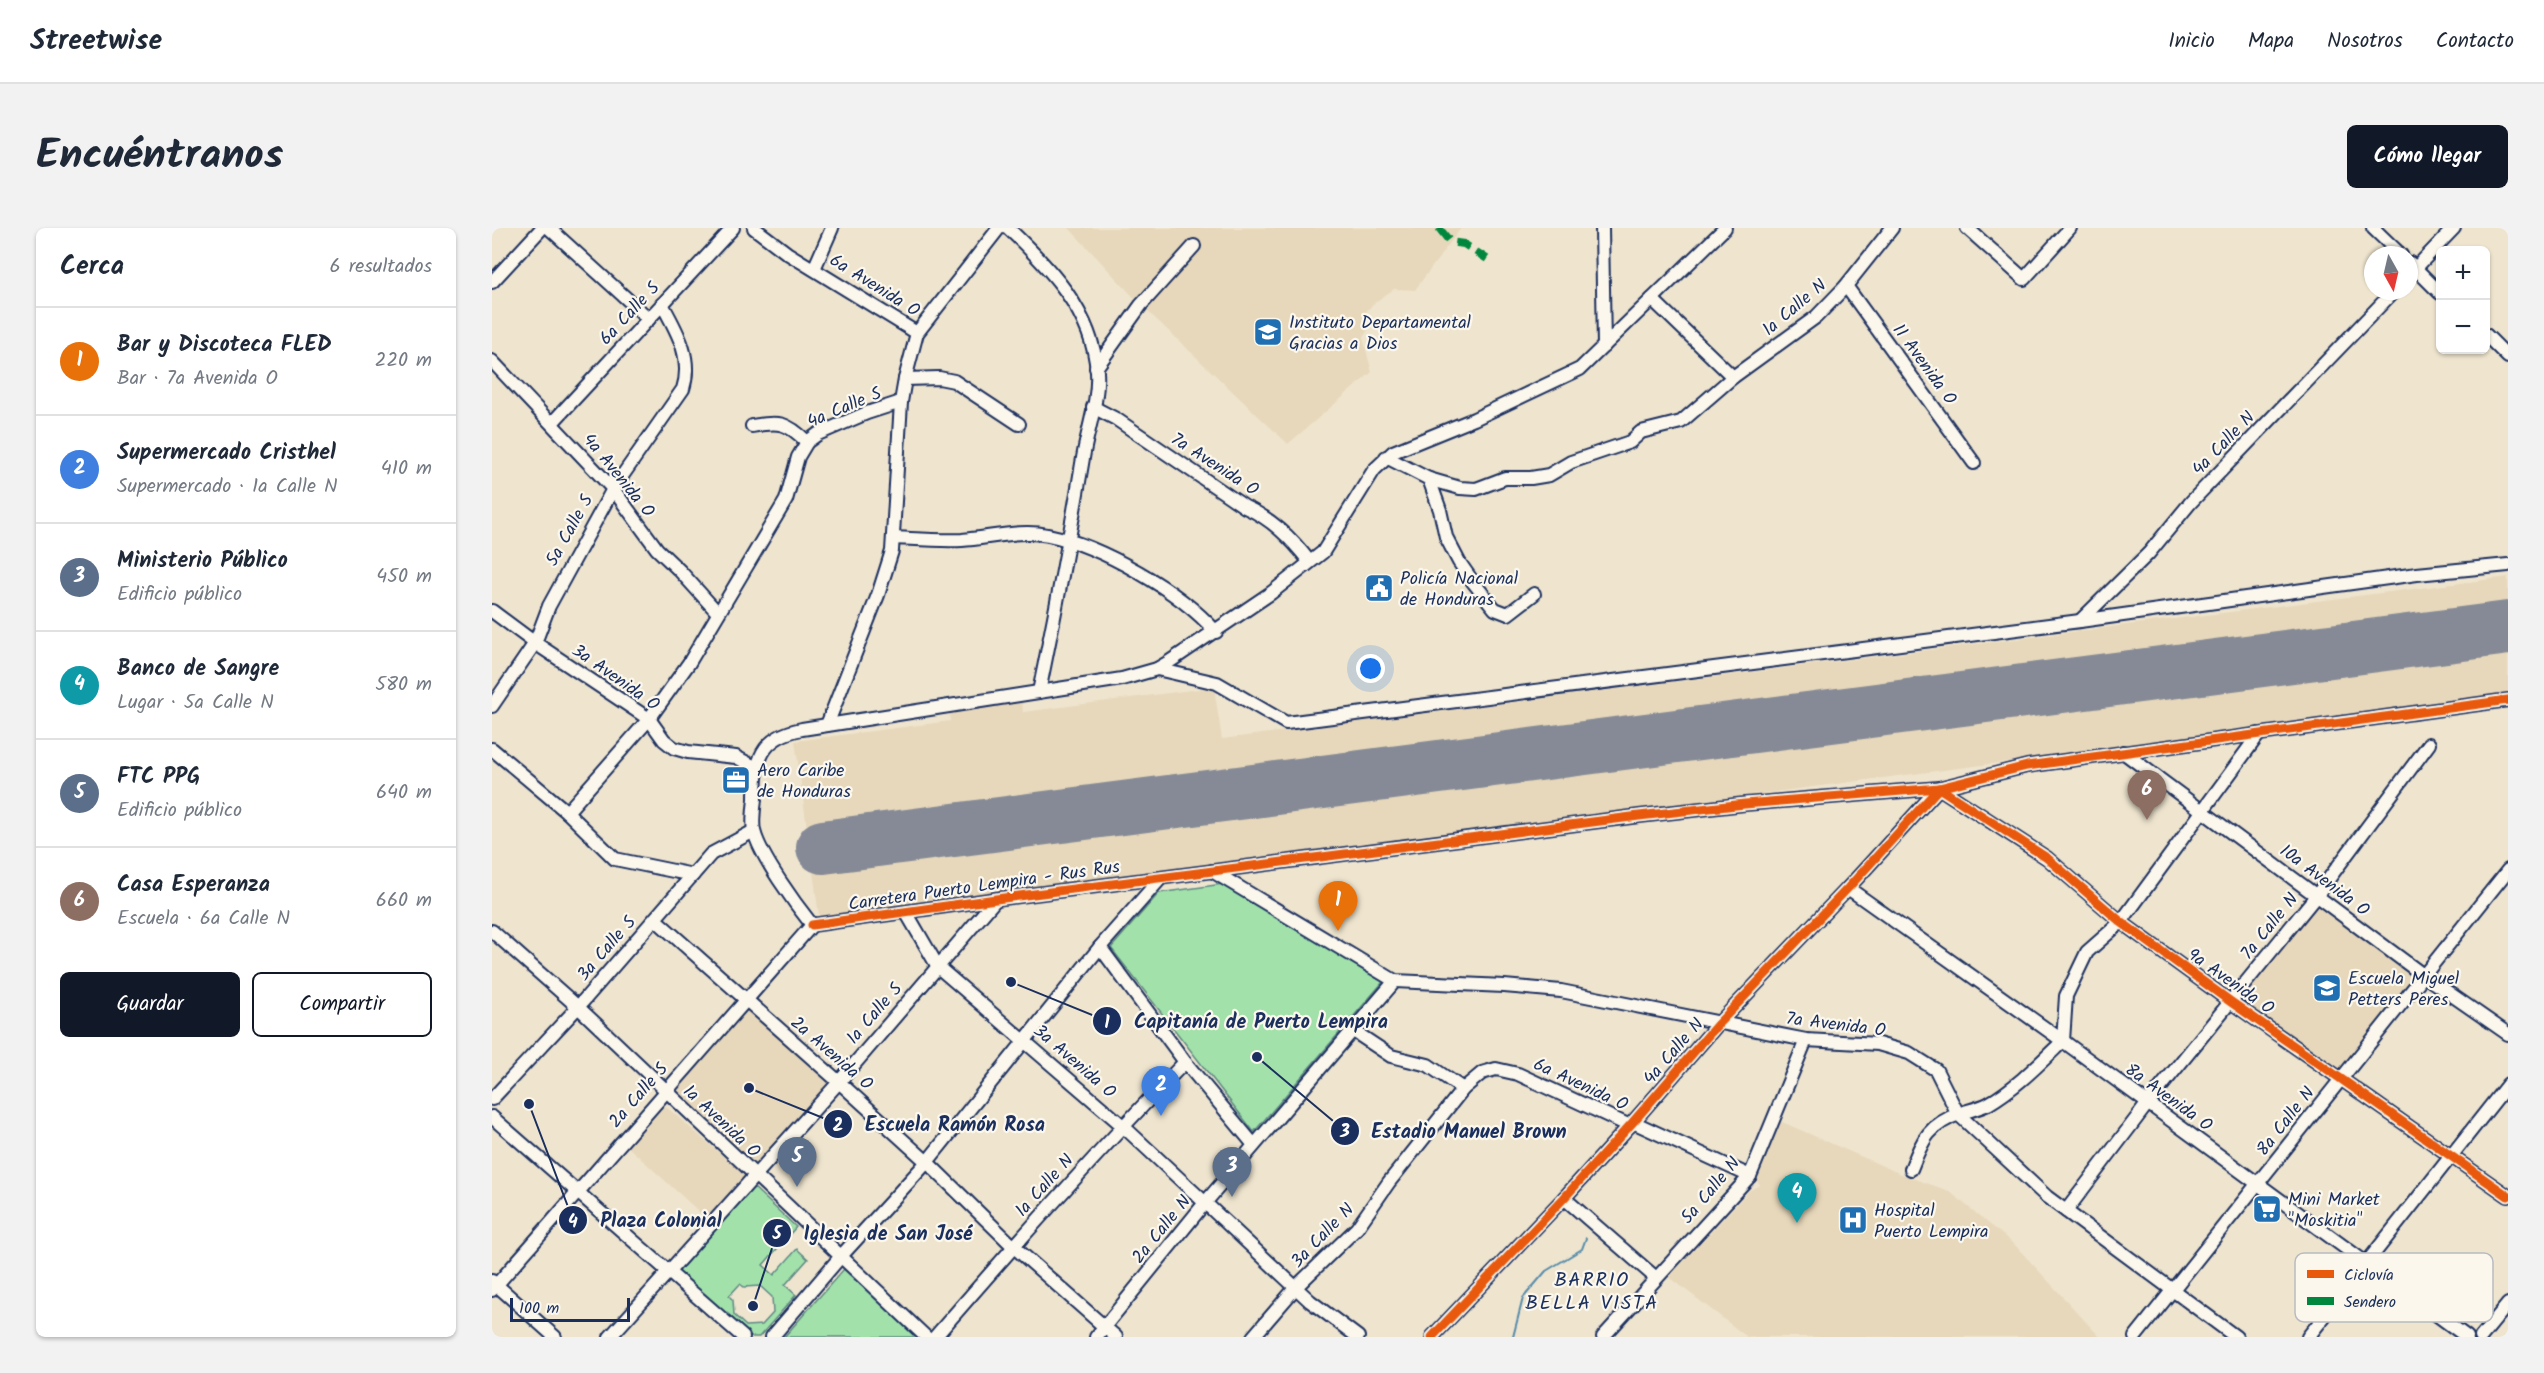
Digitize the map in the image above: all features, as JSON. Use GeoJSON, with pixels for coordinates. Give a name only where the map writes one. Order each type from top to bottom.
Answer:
{"type":"FeatureCollection","features":[{"type":"Feature","properties":{"kind":"street"},"geometry":{"type":"LineString","coordinates":[[492,282],[542,228]]}},
{"type":"Feature","properties":{"kind":"street"},"geometry":{"type":"LineString","coordinates":[[549,228],[649,319]]}},
{"type":"Feature","properties":{"kind":"street","name":"6a Calle S"},"geometry":{"type":"LineString","coordinates":[[552,423],[733,228]]}},
{"type":"Feature","properties":{"kind":"street","name":"6a Avenida O"},"geometry":{"type":"LineString","coordinates":[[754,228],[814,269],[917,333]]}},
{"type":"Feature","properties":{"kind":"street"},"geometry":{"type":"LineString","coordinates":[[814,269],[832,228]]}},
{"type":"Feature","properties":{"kind":"street","name":"4a Calle S"},"geometry":{"type":"LineString","coordinates":[[567,812],[649,719],[689,663],[786,500],[798,457],[807,442],[818,434],[867,412],[902,402],[904,379],[917,333],[999,228]]}},
{"type":"Feature","properties":{"kind":"street"},"geometry":{"type":"LineString","coordinates":[[1008,228],[1037,256],[1071,296],[1084,325],[1096,368],[1093,407],[1040,692]]}},
{"type":"Feature","properties":{"kind":"street"},"geometry":{"type":"LineString","coordinates":[[1602,228],[1604,346]]}},
{"type":"Feature","properties":{"kind":"street"},"geometry":{"type":"LineString","coordinates":[[812,925],[789,896],[754,831],[757,768],[766,746],[778,736],[792,730],[1122,679],[1157,669],[1216,632],[1323,552],[1374,470],[1386,457],[1580,369],[1725,228]]}},
{"type":"Feature","properties":{"kind":"street","name":"1a Calle N"},"geometry":{"type":"LineString","coordinates":[[1386,457],[1429,479],[1460,488],[1476,489],[1505,478],[1549,475],[1572,462],[1630,442],[1641,432],[1681,422],[1732,377],[1816,317],[1846,286],[1892,228]]}},
{"type":"Feature","properties":{"kind":"street"},"geometry":{"type":"LineString","coordinates":[[1966,228],[2024,279],[2070,228]]}},
{"type":"Feature","properties":{"kind":"street"},"geometry":{"type":"LineString","coordinates":[[2373,228],[2392,246]]}},
{"type":"Feature","properties":{"kind":"street"},"geometry":{"type":"LineString","coordinates":[[2418,262],[2454,228]]}},
{"type":"Feature","properties":{"kind":"street"},"geometry":{"type":"LineString","coordinates":[[1096,368],[1141,305],[1194,246]]}},
{"type":"Feature","properties":{"kind":"street"},"geometry":{"type":"LineString","coordinates":[[2418,275],[2436,290]]}},
{"type":"Feature","properties":{"kind":"street","name":"11 Avenida O"},"geometry":{"type":"LineString","coordinates":[[1846,286],[1974,463]]}},
{"type":"Feature","properties":{"kind":"street"},"geometry":{"type":"LineString","coordinates":[[1652,299],[1732,377]]}},
{"type":"Feature","properties":{"kind":"street","name":"4a Calle N"},"geometry":{"type":"LineString","coordinates":[[2079,621],[2149,553],[2198,495],[2385,300]]}},
{"type":"Feature","properties":{"kind":"street","name":"5a Calle S"},"geometry":{"type":"LineString","coordinates":[[492,706],[535,643],[549,606],[613,489],[682,389],[687,377],[686,356],[681,340],[662,304]]}},
{"type":"Feature","properties":{"kind":"street"},"geometry":{"type":"LineString","coordinates":[[2490,339],[2508,357]]}},
{"type":"Feature","properties":{"kind":"street","name":"4a Avenida O"},"geometry":{"type":"LineString","coordinates":[[492,361],[613,489],[657,549],[718,613]]}},
{"type":"Feature","properties":{"kind":"street"},"geometry":{"type":"LineString","coordinates":[[904,379],[939,378],[954,381],[1018,424]]}},
{"type":"Feature","properties":{"kind":"street"},"geometry":{"type":"LineString","coordinates":[[827,725],[878,595],[893,538],[902,402]]}},
{"type":"Feature","properties":{"kind":"street","name":"7a Avenida O"},"geometry":{"type":"LineString","coordinates":[[1093,407],[1116,419],[1245,507],[1262,514],[1289,536],[1309,561]]}},
{"type":"Feature","properties":{"kind":"street"},"geometry":{"type":"LineString","coordinates":[[752,426],[776,422],[793,428],[807,442]]}},
{"type":"Feature","properties":{"kind":"street"},"geometry":{"type":"LineString","coordinates":[[1429,479],[1440,510],[1446,537],[1473,582],[1495,609],[1509,614],[1534,594]]}},
{"type":"Feature","properties":{"kind":"street"},"geometry":{"type":"LineString","coordinates":[[893,538],[963,540],[1018,534],[1047,535],[1122,562],[1180,599],[1216,632]]}},
{"type":"Feature","properties":{"kind":"street"},"geometry":{"type":"LineString","coordinates":[[1157,669],[1217,683],[1286,723],[2079,621],[2417,574],[2508,565]]}},
{"type":"Feature","properties":{"kind":"street","name":"3a Avenida O"},"geometry":{"type":"LineString","coordinates":[[492,611],[535,643],[649,719],[664,740],[674,748],[688,752],[736,757],[757,768]]}},
{"type":"Feature","properties":{"kind":"street","name":"Carretera Puerto Lempira - Rus Rus"},"geometry":{"type":"LineString","coordinates":[[812,925],[1639,816],[1745,804],[1939,788],[2027,766],[2508,700]]}},
{"type":"Feature","properties":{"kind":"street"},"geometry":{"type":"LineString","coordinates":[[2491,702],[2508,712]]}},
{"type":"Feature","properties":{"kind":"street"},"geometry":{"type":"LineString","coordinates":[[1911,1169],[1923,1138],[1936,1125],[1958,1114],[1985,1106],[2019,1083],[2063,1041],[2066,996],[2087,952],[2121,922],[2259,734]]}},
{"type":"Feature","properties":{"kind":"street","name":"7a Calle N"},"geometry":{"type":"LineString","coordinates":[[2066,1211],[2148,1103],[2316,896],[2429,744]]}},
{"type":"Feature","properties":{"kind":"street"},"geometry":{"type":"LineString","coordinates":[[492,749],[567,812],[615,859],[693,875]]}},
{"type":"Feature","properties":{"kind":"street","name":"10a Avenida O"},"geometry":{"type":"LineString","coordinates":[[2123,753],[2423,975],[2508,1034]]}},
{"type":"Feature","properties":{"kind":"street","name":"4a Calle N"},"geometry":{"type":"LineString","coordinates":[[1432,1337],[1564,1198],[1718,1024],[1848,888],[1939,788]]}},
{"type":"Feature","properties":{"kind":"street","name":"9a Avenida O"},"geometry":{"type":"LineString","coordinates":[[1939,788],[2047,858],[2121,922],[2508,1196]]}},
{"type":"Feature","properties":{"kind":"street","name":"3a Calle S"},"geometry":{"type":"LineString","coordinates":[[492,1099],[578,1007],[711,854],[754,831]]}},
{"type":"Feature","properties":{"kind":"street","name":"8a Calle N"},"geometry":{"type":"LineString","coordinates":[[2135,1337],[2508,870]]}},
{"type":"Feature","properties":{"kind":"street","name":"7a Avenida O"},"geometry":{"type":"LineString","coordinates":[[1212,871],[1395,981],[1561,991],[1806,1040],[1878,1044],[1910,1053],[1936,1070],[1958,1114],[2047,1197],[2236,1337]]}},
{"type":"Feature","properties":{"kind":"street"},"geometry":{"type":"LineString","coordinates":[[772,1337],[842,1255],[927,1162],[1100,947],[1161,878]]}},
{"type":"Feature","properties":{"kind":"street","name":"8a Avenida O"},"geometry":{"type":"LineString","coordinates":[[1848,888],[2063,1041],[2352,1253]]}},
{"type":"Feature","properties":{"kind":"street","name":"1a Calle S"},"geometry":{"type":"LineString","coordinates":[[610,1337],[838,1082],[996,899]]}},
{"type":"Feature","properties":{"kind":"street","name":"3a Avenida O"},"geometry":{"type":"LineString","coordinates":[[906,912],[938,967],[1123,1126],[1310,1301],[1358,1337]]}},
{"type":"Feature","properties":{"kind":"street","name":"2a Avenida O"},"geometry":{"type":"LineString","coordinates":[[655,919],[927,1162],[1013,1246],[1116,1337]]}},
{"type":"Feature","properties":{"kind":"street","name":"2a Calle S"},"geometry":{"type":"LineString","coordinates":[[494,1285],[812,925]]}},
{"type":"Feature","properties":{"kind":"street","name":"1a Avenida O"},"geometry":{"type":"LineString","coordinates":[[492,931],[578,1007],[926,1337]]}},
{"type":"Feature","properties":{"kind":"street"},"geometry":{"type":"LineString","coordinates":[[1100,947],[1185,1062],[1254,1145]]}},
{"type":"Feature","properties":{"kind":"street","name":"2a Calle N"},"geometry":{"type":"LineString","coordinates":[[1096,1337],[1204,1204],[1395,981]]}},
{"type":"Feature","properties":{"kind":"street"},"geometry":{"type":"LineString","coordinates":[[1352,1030],[1390,1056],[1428,1065],[1463,1089]]}},
{"type":"Feature","properties":{"kind":"street","name":"5a Calle N"},"geometry":{"type":"LineString","coordinates":[[1603,1337],[1750,1176],[1806,1040]]}},
{"type":"Feature","properties":{"kind":"street","name":"1a Calle N"},"geometry":{"type":"LineString","coordinates":[[935,1337],[1013,1246],[1185,1062]]}},
{"type":"Feature","properties":{"kind":"street","name":"3a Calle N"},"geometry":{"type":"LineString","coordinates":[[1254,1337],[1297,1287],[1357,1228],[1389,1182],[1463,1089],[1482,1073],[1496,1069],[1518,1074]]}},
{"type":"Feature","properties":{"kind":"street","name":"6a Avenida O"},"geometry":{"type":"LineString","coordinates":[[1518,1074],[1750,1176]]}},
{"type":"Feature","properties":{"kind":"street"},"geometry":{"type":"LineString","coordinates":[[2374,1253],[2508,1084]]}},
{"type":"Feature","properties":{"kind":"street"},"geometry":{"type":"LineString","coordinates":[[492,1118],[743,1337]]}},
{"type":"Feature","properties":{"kind":"street"},"geometry":{"type":"LineString","coordinates":[[1564,1198],[1656,1278]]}},
{"type":"Feature","properties":{"kind":"street"},"geometry":{"type":"LineString","coordinates":[[494,1285],[555,1337]]}},
{"type":"Feature","properties":{"kind":"street"},"geometry":{"type":"LineString","coordinates":[[2481,1337],[2508,1304]]}},
{"type":"Feature","properties":{"kind":"street"},"geometry":{"type":"LineString","coordinates":[[2308,1337],[2320,1322]]}},
{"type":"Feature","properties":{"kind":"street","name":"8a Avenida O"},"geometry":{"type":"LineString","coordinates":[[2447,1322],[2467,1337]]}},
{"type":"Feature","properties":{"kind":"shaded area","name":"Instituto Departamental Gracias a Dios"},"geometry":{"type":"Polygon","coordinates":[[[1069,228],[1461,228],[1415,290],[1394,289],[1374,303],[1364,314],[1370,326],[1363,338],[1372,372],[1288,444],[1141,305],[1069,228]]]}},
{"type":"Feature","properties":{"kind":"shaded area"},"geometry":{"type":"Polygon","coordinates":[[[2508,577],[2508,697],[819,916],[795,741],[950,721],[949,712],[1022,702],[1023,712],[1214,687],[1222,739],[2508,577]]]}},
{"type":"Feature","properties":{"kind":"shaded area","name":"Escuela Miguel Petters Peres"},"geometry":{"type":"Polygon","coordinates":[[[2317,904],[2415,975],[2342,1069],[2240,1002],[2317,904]]]}},
{"type":"Feature","properties":{"kind":"shaded area"},"geometry":{"type":"Polygon","coordinates":[[[746,1007],[827,1081],[827,1084],[756,1169],[671,1092],[746,1007]]]}},
{"type":"Feature","properties":{"kind":"shaded area"},"geometry":{"type":"Polygon","coordinates":[[[663,1104],[747,1177],[707,1219],[627,1146],[663,1104]]]}},
{"type":"Feature","properties":{"kind":"shaded area","name":"Hospital Puerto Lempira"},"geometry":{"type":"Polygon","coordinates":[[[1780,1121],[1899,1173],[1949,1191],[2015,1245],[2100,1337],[1747,1337],[1669,1277],[1750,1190],[1760,1185],[1756,1179],[1780,1121]]]}},
{"type":"Feature","properties":{"kind":"green space"},"geometry":{"type":"Polygon","coordinates":[[[1223,884],[1383,982],[1254,1132],[1111,948],[1159,893],[1223,884]]]}},
{"type":"Feature","properties":{"kind":"green space"},"geometry":{"type":"Polygon","coordinates":[[[752,1186],[796,1227],[763,1265],[774,1275],[797,1249],[808,1259],[785,1285],[796,1295],[759,1337],[751,1337],[678,1272],[752,1186]],[[740,1284],[729,1296],[733,1300],[734,1315],[746,1326],[762,1325],[773,1313],[772,1297],[760,1286],[744,1287],[740,1284]]]}},
{"type":"Feature","properties":{"kind":"green space"},"geometry":{"type":"Polygon","coordinates":[[[844,1269],[921,1337],[784,1337],[844,1269]]]}},
{"type":"Feature","properties":{"kind":"waterway"},"geometry":{"type":"LineString","coordinates":[[1513,1337],[1523,1298],[1546,1271],[1582,1249],[1586,1238]]}},
{"type":"Feature","properties":{"kind":"runway"},"geometry":{"type":"LineString","coordinates":[[823,847],[2508,628]]}},
{"type":"Feature","properties":{"kind":"marked path"},"geometry":{"type":"LineString","coordinates":[[1439,228],[1450,242],[1464,244],[1487,259]]}},
{"type":"Feature","properties":{"kind":"cycle path"},"geometry":{"type":"LineString","coordinates":[[812,925],[1639,816],[1745,804],[1939,788],[2027,766],[2508,700]]}},
{"type":"Feature","properties":{"kind":"cycle path"},"geometry":{"type":"LineString","coordinates":[[1432,1337],[1564,1198],[1718,1024],[1848,888],[1939,788],[2047,858],[2121,922],[2508,1196]]}},
{"type":"Feature","properties":{"kind":"place","name":"Instituto Departamental Gracias a Dios"},"geometry":{"type":"Point","coordinates":[1268,332]}},
{"type":"Feature","properties":{"kind":"place","name":"Policía Nacional de Honduras"},"geometry":{"type":"Point","coordinates":[1379,588]}},
{"type":"Feature","properties":{"kind":"place","name":"Aero Caribe de Honduras"},"geometry":{"type":"Point","coordinates":[736,780]}},
{"type":"Feature","properties":{"kind":"place","name":"Casa Esperanza"},"geometry":{"type":"Point","coordinates":[2147,820]}},
{"type":"Feature","properties":{"kind":"place","name":"Bar y Discoteca FLED"},"geometry":{"type":"Point","coordinates":[1338,931]}},
{"type":"Feature","properties":{"kind":"place","name":"Capitanía de Puerto Lempira"},"geometry":{"type":"Point","coordinates":[1011,982]}},
{"type":"Feature","properties":{"kind":"place","name":"Escuela Miguel Petters Peres"},"geometry":{"type":"Point","coordinates":[2327,988]}},
{"type":"Feature","properties":{"kind":"place","name":"Estadio Manuel Brown"},"geometry":{"type":"Point","coordinates":[1257,1057]}},
{"type":"Feature","properties":{"kind":"place","name":"Escuela Ramón Rosa"},"geometry":{"type":"Point","coordinates":[749,1088]}},
{"type":"Feature","properties":{"kind":"place","name":"Plaza Colonial"},"geometry":{"type":"Point","coordinates":[529,1104]}},
{"type":"Feature","properties":{"kind":"place","name":"Supermercado Cristhel"},"geometry":{"type":"Point","coordinates":[1161,1116]}},
{"type":"Feature","properties":{"kind":"place","name":"FTC PPG"},"geometry":{"type":"Point","coordinates":[797,1187]}},
{"type":"Feature","properties":{"kind":"place","name":"Ministerio Público"},"geometry":{"type":"Point","coordinates":[1232,1197]}},
{"type":"Feature","properties":{"kind":"place","name":"Mini Market \"Moskitia\""},"geometry":{"type":"Point","coordinates":[2267,1209]}},
{"type":"Feature","properties":{"kind":"place","name":"Hospital Puerto Lempira"},"geometry":{"type":"Point","coordinates":[1853,1220]}},
{"type":"Feature","properties":{"kind":"place","name":"Banco de Sangre"},"geometry":{"type":"Point","coordinates":[1797,1223]}},
{"type":"Feature","properties":{"kind":"place","name":"Iglesia de San José"},"geometry":{"type":"Point","coordinates":[753,1306]}},
{"type":"Feature","properties":{"kind":"district","name":"BARRIO BELLA VISTA"},"geometry":{"type":"Point","coordinates":[1592,1290]}}]}
